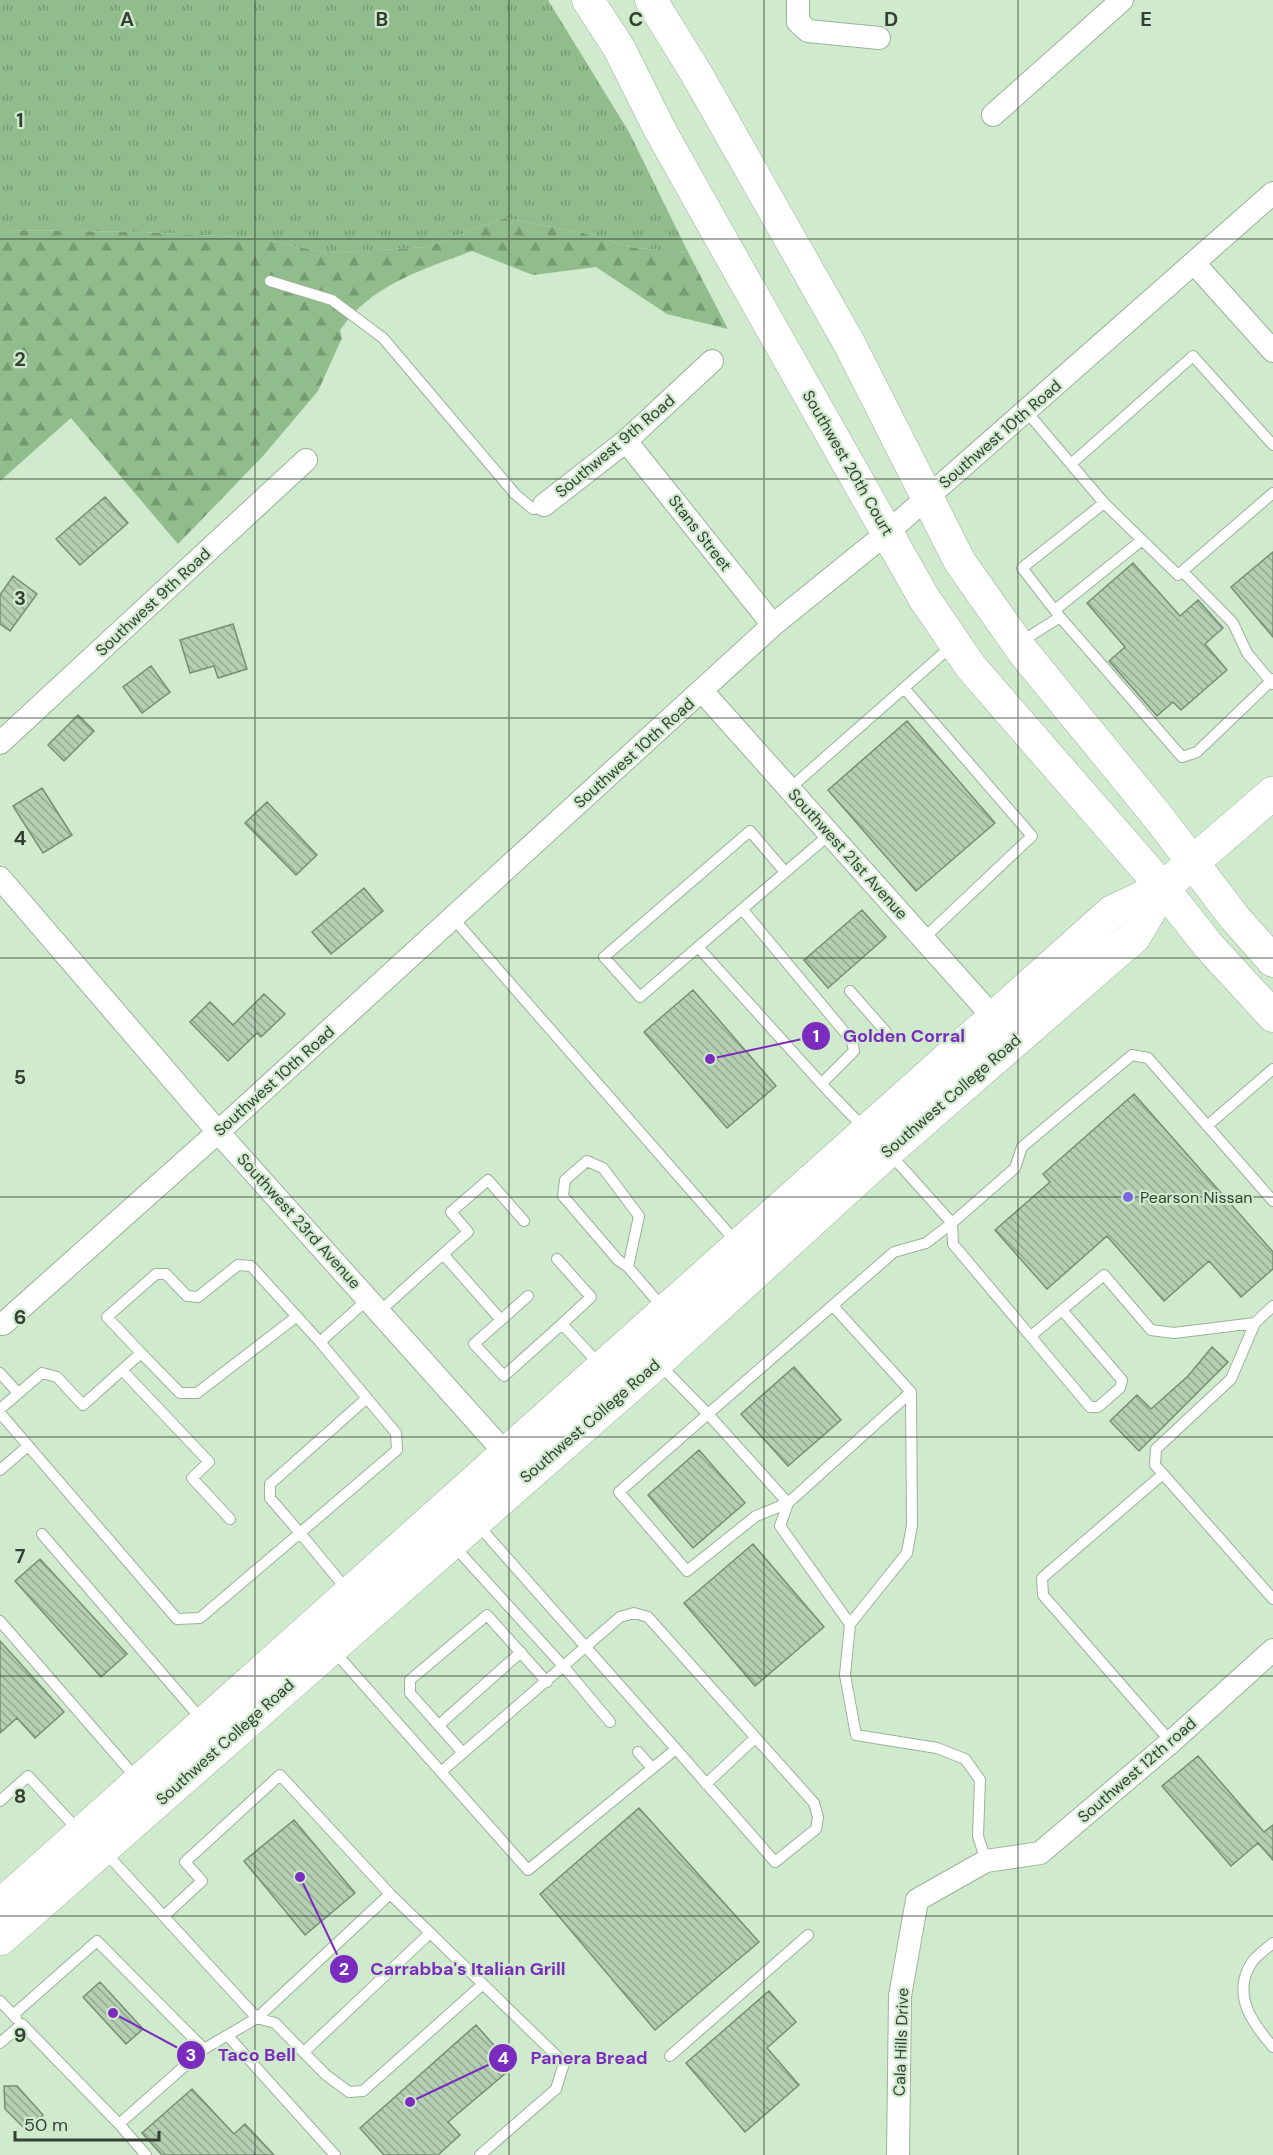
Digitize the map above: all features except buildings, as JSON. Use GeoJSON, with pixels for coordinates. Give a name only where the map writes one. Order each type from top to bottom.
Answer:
{"type":"FeatureCollection","features":[{"type":"Feature","properties":{"kind":"main road","name":"Southwest 20th Court"},"geometry":{"type":"LineString","coordinates":[[588,0],[619,48],[660,130],[823,422],[924,598],[955,644],[971,667],[1163,888],[1208,945],[1273,1016]]}},
{"type":"Feature","properties":{"kind":"main road"},"geometry":{"type":"LineString","coordinates":[[651,0],[696,73],[849,343],[960,562],[1017,644],[1159,818],[1234,917],[1273,961]]}},
{"type":"Feature","properties":{"kind":"main road","name":"Southwest College Road"},"geometry":{"type":"LineString","coordinates":[[0,1906],[92,1841],[331,1647],[452,1543],[657,1362],[878,1141],[994,1018],[1112,912],[1163,888],[1273,793]]}},
{"type":"Feature","properties":{"kind":"main road","name":"Southwest College Road"},"geometry":{"type":"LineString","coordinates":[[0,1940],[92,1841],[139,1782],[739,1246],[878,1141],[1134,937],[1163,888]]}},
{"type":"Feature","properties":{"kind":"street"},"geometry":{"type":"LineString","coordinates":[[798,0],[798,22],[808,31],[879,38]]}},
{"type":"Feature","properties":{"kind":"street"},"geometry":{"type":"LineString","coordinates":[[993,115],[1122,0]]}},
{"type":"Feature","properties":{"kind":"street","name":"Southwest 10th Road"},"geometry":{"type":"LineString","coordinates":[[3,1324],[218,1132],[773,625],[888,532],[1273,194]]}},
{"type":"Feature","properties":{"kind":"street"},"geometry":{"type":"LineString","coordinates":[[1194,263],[1273,351]]}},
{"type":"Feature","properties":{"kind":"street","name":"Southwest 9th Road"},"geometry":{"type":"LineString","coordinates":[[544,505],[626,441],[712,361]]}},
{"type":"Feature","properties":{"kind":"street","name":"Stans Street"},"geometry":{"type":"LineString","coordinates":[[626,441],[773,625]]}},
{"type":"Feature","properties":{"kind":"street","name":"Southwest 9th Road"},"geometry":{"type":"LineString","coordinates":[[0,743],[306,460]]}},
{"type":"Feature","properties":{"kind":"street","name":"Southwest 21st Avenue"},"geometry":{"type":"LineString","coordinates":[[702,691],[994,1018]]}},
{"type":"Feature","properties":{"kind":"street","name":"Southwest 23rd Avenue"},"geometry":{"type":"LineString","coordinates":[[0,878],[218,1132],[506,1454]]}},
{"type":"Feature","properties":{"kind":"street","name":"Southwest 12th road"},"geometry":{"type":"LineString","coordinates":[[986,1861],[1040,1853],[1171,1742],[1273,1650]]}},
{"type":"Feature","properties":{"kind":"street","name":"Cala Hills Drive"},"geometry":{"type":"LineString","coordinates":[[898,2155],[900,1996],[918,1900],[986,1861]]}},
{"type":"Feature","properties":{"kind":"lane"},"geometry":{"type":"LineString","coordinates":[[270,281],[332,300],[383,338],[515,494],[533,509],[544,505]]}},
{"type":"Feature","properties":{"kind":"lane"},"geometry":{"type":"LineString","coordinates":[[1071,464],[1193,356],[1273,445]]}},
{"type":"Feature","properties":{"kind":"lane"},"geometry":{"type":"LineString","coordinates":[[1026,411],[1104,503],[1178,576],[1273,493]]}},
{"type":"Feature","properties":{"kind":"lane"},"geometry":{"type":"LineString","coordinates":[[1104,503],[1022,568],[1057,613],[1182,757],[1197,752],[1272,682],[1247,653],[1233,623],[1183,572]]}},
{"type":"Feature","properties":{"kind":"lane"},"geometry":{"type":"LineString","coordinates":[[1017,644],[1142,540]]}},
{"type":"Feature","properties":{"kind":"lane"},"geometry":{"type":"LineString","coordinates":[[789,789],[955,644]]}},
{"type":"Feature","properties":{"kind":"lane"},"geometry":{"type":"LineString","coordinates":[[904,688],[1032,836],[923,939]]}},
{"type":"Feature","properties":{"kind":"lane"},"geometry":{"type":"LineString","coordinates":[[785,872],[750,831],[604,957],[640,997],[830,834]]}},
{"type":"Feature","properties":{"kind":"lane"},"geometry":{"type":"LineString","coordinates":[[742,909],[852,1041],[854,1051],[822,1083]]}},
{"type":"Feature","properties":{"kind":"lane"},"geometry":{"type":"LineString","coordinates":[[453,918],[739,1246]]}},
{"type":"Feature","properties":{"kind":"lane"},"geometry":{"type":"LineString","coordinates":[[698,947],[952,1223],[953,1244],[1090,1407],[1098,1407],[1120,1388],[1122,1380],[1062,1310]]}},
{"type":"Feature","properties":{"kind":"lane"},"geometry":{"type":"LineString","coordinates":[[850,991],[886,1032]]}},
{"type":"Feature","properties":{"kind":"lane"},"geometry":{"type":"LineString","coordinates":[[911,1392],[788,1503],[756,1516],[687,1571],[619,1492],[894,1252],[926,1243],[952,1223],[1015,1168],[1022,1147],[1132,1055],[1148,1058],[1273,1201]]}},
{"type":"Feature","properties":{"kind":"lane"},"geometry":{"type":"LineString","coordinates":[[1207,1126],[1273,1069]]}},
{"type":"Feature","properties":{"kind":"lane"},"geometry":{"type":"LineString","coordinates":[[628,1267],[639,1216],[603,1168],[587,1161],[565,1180],[563,1196],[666,1312]]}},
{"type":"Feature","properties":{"kind":"lane"},"geometry":{"type":"LineString","coordinates":[[320,1342],[443,1254],[468,1232],[451,1212],[488,1180],[524,1221]]}},
{"type":"Feature","properties":{"kind":"lane"},"geometry":{"type":"LineString","coordinates":[[443,1254],[501,1320]]}},
{"type":"Feature","properties":{"kind":"lane"},"geometry":{"type":"LineString","coordinates":[[528,1296],[474,1344],[504,1376],[591,1297],[557,1259]]}},
{"type":"Feature","properties":{"kind":"lane"},"geometry":{"type":"LineString","coordinates":[[141,1353],[83,1406],[57,1377],[42,1373],[0,1411],[177,1619],[201,1618],[397,1450],[396,1433],[320,1342],[251,1266],[238,1265],[198,1298],[187,1296],[166,1274],[156,1274],[106,1317],[180,1393],[197,1393],[296,1317]]}},
{"type":"Feature","properties":{"kind":"lane"},"geometry":{"type":"LineString","coordinates":[[1031,1336],[1104,1275],[1150,1330],[1174,1333],[1255,1323]]}},
{"type":"Feature","properties":{"kind":"lane"},"geometry":{"type":"LineString","coordinates":[[833,1306],[911,1392],[912,1525],[907,1554],[850,1624],[845,1675],[856,1736],[937,1748],[965,1759],[980,1780],[978,1836],[986,1861]]}},
{"type":"Feature","properties":{"kind":"lane"},"geometry":{"type":"LineString","coordinates":[[1273,1306],[1255,1323],[1231,1379],[1156,1449],[1155,1465],[1273,1599]]}},
{"type":"Feature","properties":{"kind":"lane"},"geometry":{"type":"LineString","coordinates":[[562,1324],[603,1368]]}},
{"type":"Feature","properties":{"kind":"lane"},"geometry":{"type":"LineString","coordinates":[[657,1362],[708,1414],[788,1503]]}},
{"type":"Feature","properties":{"kind":"lane"},"geometry":{"type":"LineString","coordinates":[[122,1370],[209,1462],[192,1478],[230,1519]]}},
{"type":"Feature","properties":{"kind":"lane"},"geometry":{"type":"LineString","coordinates":[[0,1373],[18,1393]]}},
{"type":"Feature","properties":{"kind":"lane"},"geometry":{"type":"LineString","coordinates":[[350,1593],[270,1498],[270,1484],[367,1398]]}},
{"type":"Feature","properties":{"kind":"lane"},"geometry":{"type":"LineString","coordinates":[[0,1470],[28,1446]]}},
{"type":"Feature","properties":{"kind":"lane"},"geometry":{"type":"LineString","coordinates":[[1163,1474],[1042,1578],[1043,1595],[1171,1742]]}},
{"type":"Feature","properties":{"kind":"lane"},"geometry":{"type":"LineString","coordinates":[[788,1503],[780,1526],[850,1624]]}},
{"type":"Feature","properties":{"kind":"lane"},"geometry":{"type":"LineString","coordinates":[[442,1771],[547,1682],[586,1648],[620,1617],[634,1613],[648,1617],[813,1803],[818,1817],[816,1829],[775,1862],[586,1648],[476,1522]]}},
{"type":"Feature","properties":{"kind":"lane"},"geometry":{"type":"LineString","coordinates":[[42,1534],[205,1723]]}},
{"type":"Feature","properties":{"kind":"lane"},"geometry":{"type":"LineString","coordinates":[[452,1543],[564,1667],[610,1722]]}},
{"type":"Feature","properties":{"kind":"lane"},"geometry":{"type":"LineString","coordinates":[[463,1753],[410,1693],[410,1680],[487,1615],[547,1682]]}},
{"type":"Feature","properties":{"kind":"lane"},"geometry":{"type":"LineString","coordinates":[[0,1621],[139,1782]]}},
{"type":"Feature","properties":{"kind":"lane"},"geometry":{"type":"LineString","coordinates":[[331,1647],[528,1870],[675,1749]]}},
{"type":"Feature","properties":{"kind":"lane"},"geometry":{"type":"LineString","coordinates":[[439,1725],[520,1652]]}},
{"type":"Feature","properties":{"kind":"lane"},"geometry":{"type":"LineString","coordinates":[[706,1784],[755,1738]]}},
{"type":"Feature","properties":{"kind":"lane"},"geometry":{"type":"LineString","coordinates":[[638,1752],[652,1768]]}},
{"type":"Feature","properties":{"kind":"lane"},"geometry":{"type":"LineString","coordinates":[[164,1916],[202,1881],[185,1862],[280,1774],[390,1894],[564,2063],[556,2089],[480,2155]]}},
{"type":"Feature","properties":{"kind":"lane"},"geometry":{"type":"LineString","coordinates":[[0,1802],[28,1776],[164,1916],[257,2018],[275,2023],[327,2075],[348,2092],[363,2091],[483,1984]]}},
{"type":"Feature","properties":{"kind":"lane"},"geometry":{"type":"LineString","coordinates":[[118,2124],[204,2049],[257,2018],[390,1894]]}},
{"type":"Feature","properties":{"kind":"lane"},"geometry":{"type":"LineString","coordinates":[[304,2052],[430,1933]]}},
{"type":"Feature","properties":{"kind":"lane"},"geometry":{"type":"LineString","coordinates":[[670,2056],[808,1935]]}},
{"type":"Feature","properties":{"kind":"lane"},"geometry":{"type":"LineString","coordinates":[[13,2015],[96,1941],[204,2049]]}},
{"type":"Feature","properties":{"kind":"lane"},"geometry":{"type":"LineString","coordinates":[[1273,1943],[1252,1961],[1244,1990],[1249,2016],[1255,2027],[1273,2047]]}},
{"type":"Feature","properties":{"kind":"lane"},"geometry":{"type":"LineString","coordinates":[[0,2001],[146,2155]]}},
{"type":"Feature","properties":{"kind":"lane"},"geometry":{"type":"LineString","coordinates":[[0,2043],[22,2024]]}},
{"type":"Feature","properties":{"kind":"lane"},"geometry":{"type":"LineString","coordinates":[[228,2036],[335,2155]]}},
{"type":"Feature","properties":{"kind":"green space"},"geometry":{"type":"Polygon","coordinates":[[[0,0],[548,0],[629,132],[688,252],[635,248],[583,233],[505,218],[427,247],[327,253],[258,238],[142,232],[0,230],[0,0]]]}},
{"type":"Feature","properties":{"kind":"green space"},"geometry":{"type":"Polygon","coordinates":[[[505,218],[583,233],[635,248],[688,252],[728,329],[667,314],[596,267],[533,275],[472,251],[399,280],[367,301],[353,314],[340,330],[342,338],[318,391],[263,456],[178,544],[71,418],[0,481],[0,230],[142,232],[258,238],[327,253],[427,247],[505,218]]]}},
{"type":"Feature","properties":{"kind":"place","name":"Golden Corral"},"geometry":{"type":"Point","coordinates":[710,1059]}},
{"type":"Feature","properties":{"kind":"place","name":"Pearson Nissan"},"geometry":{"type":"Point","coordinates":[1128,1197]}},
{"type":"Feature","properties":{"kind":"place","name":"Carrabba's Italian Grill"},"geometry":{"type":"Point","coordinates":[300,1877]}},
{"type":"Feature","properties":{"kind":"place","name":"Taco Bell"},"geometry":{"type":"Point","coordinates":[113,2013]}},
{"type":"Feature","properties":{"kind":"place","name":"Panera Bread"},"geometry":{"type":"Point","coordinates":[410,2102]}}]}
